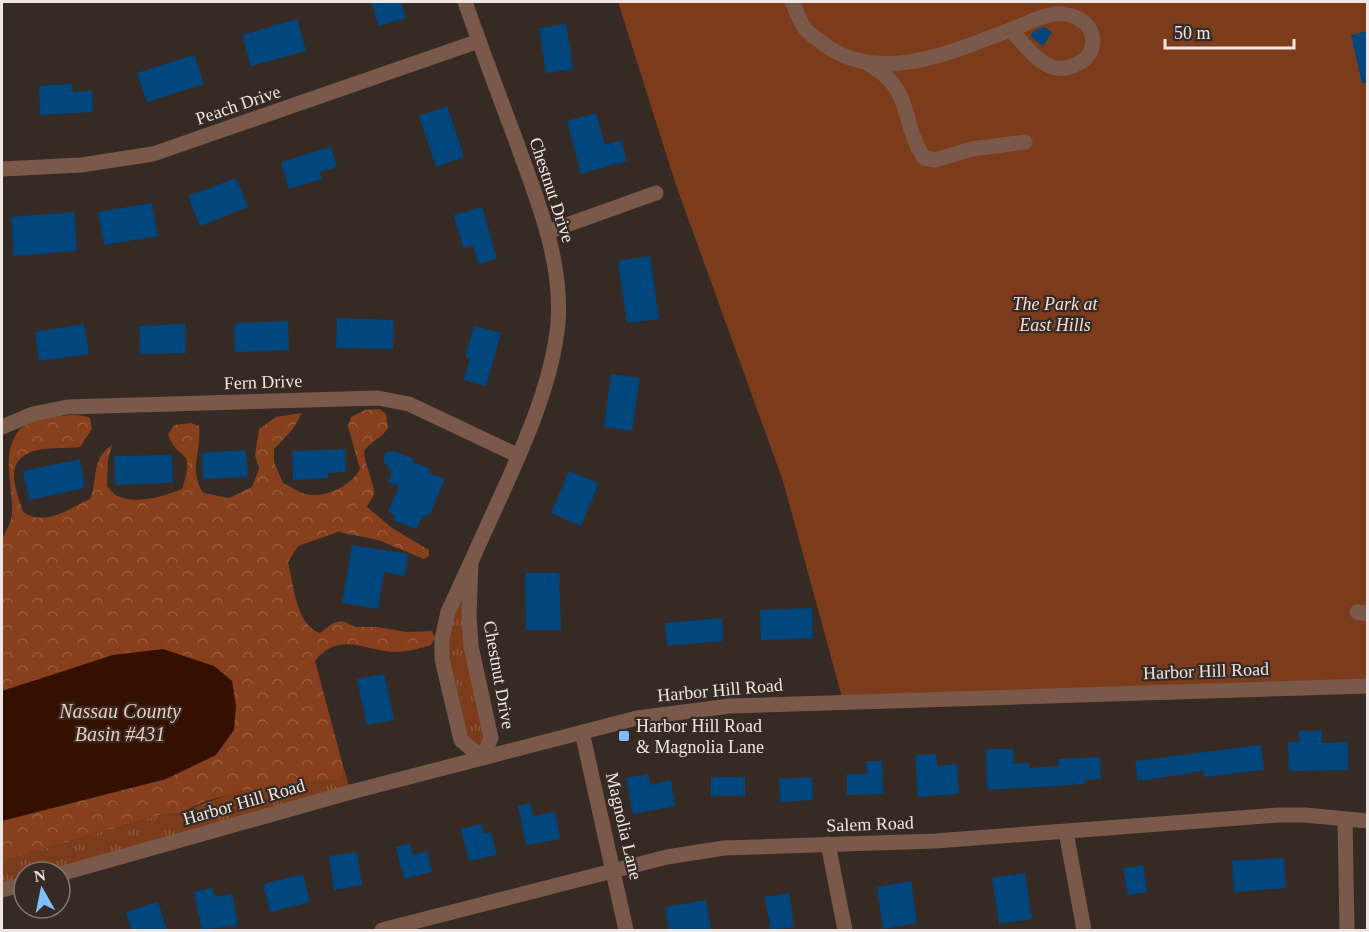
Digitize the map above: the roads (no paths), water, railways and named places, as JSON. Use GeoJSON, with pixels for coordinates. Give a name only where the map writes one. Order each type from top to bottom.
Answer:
{"type":"FeatureCollection","features":[{"type":"Feature","properties":{"kind":"street","name":"Chestnut Drive"},"geometry":{"type":"LineString","coordinates":[[465,2],[547,232],[555,269],[558,323],[547,380],[517,455],[448,612],[442,639],[442,659],[461,740],[482,758],[491,738],[471,646],[469,615],[471,562]]}},
{"type":"Feature","properties":{"kind":"street"},"geometry":{"type":"LineString","coordinates":[[792,2],[805,29],[834,52],[868,63],[889,76],[900,93],[924,158],[934,160],[983,147],[1025,142]]}},
{"type":"Feature","properties":{"kind":"street"},"geometry":{"type":"LineString","coordinates":[[868,63],[903,64],[1054,14],[1074,15],[1085,23],[1090,31],[1092,50],[1086,58],[1070,68],[1051,68],[1042,62],[1011,30]]}},
{"type":"Feature","properties":{"kind":"street","name":"Peach Drive"},"geometry":{"type":"LineString","coordinates":[[2,169],[81,165],[153,154],[479,40]]}},
{"type":"Feature","properties":{"kind":"street"},"geometry":{"type":"LineString","coordinates":[[547,232],[656,193]]}},
{"type":"Feature","properties":{"kind":"street","name":"Fern Drive"},"geometry":{"type":"LineString","coordinates":[[2,427],[33,414],[67,407],[378,398],[397,400],[417,408],[517,455]]}},
{"type":"Feature","properties":{"kind":"street","name":"Harbor Hill Road"},"geometry":{"type":"LineString","coordinates":[[72,871],[482,758],[657,714],[710,707],[1366,685]]}},
{"type":"Feature","properties":{"kind":"street","name":"Magnolia Lane"},"geometry":{"type":"LineString","coordinates":[[582,732],[615,870],[626,930]]}},
{"type":"Feature","properties":{"kind":"street","name":"Salem Road"},"geometry":{"type":"LineString","coordinates":[[382,930],[409,927],[615,870],[710,849],[935,841],[1278,815],[1368,821]]}},
{"type":"Feature","properties":{"kind":"street"},"geometry":{"type":"LineString","coordinates":[[1345,820],[1347,930]]}},
{"type":"Feature","properties":{"kind":"street"},"geometry":{"type":"LineString","coordinates":[[1066,832],[1084,930]]}},
{"type":"Feature","properties":{"kind":"street"},"geometry":{"type":"LineString","coordinates":[[828,844],[845,930]]}},
{"type":"Feature","properties":{"kind":"water","name":"Nassau County Basin #431"},"geometry":{"type":"Polygon","coordinates":[[[163,649],[214,666],[232,681],[236,705],[234,730],[216,755],[166,779],[2,821],[2,691],[113,655],[163,649]]]}},
{"type":"Feature","properties":{"kind":"place","name":"Harbor Hill Road & Magnolia Lane"},"geometry":{"type":"Point","coordinates":[624,736]}},
{"type":"Feature","properties":{"kind":"park label","name":"The Park at East Hills"},"geometry":{"type":"Point","coordinates":[1055,314]}}]}
